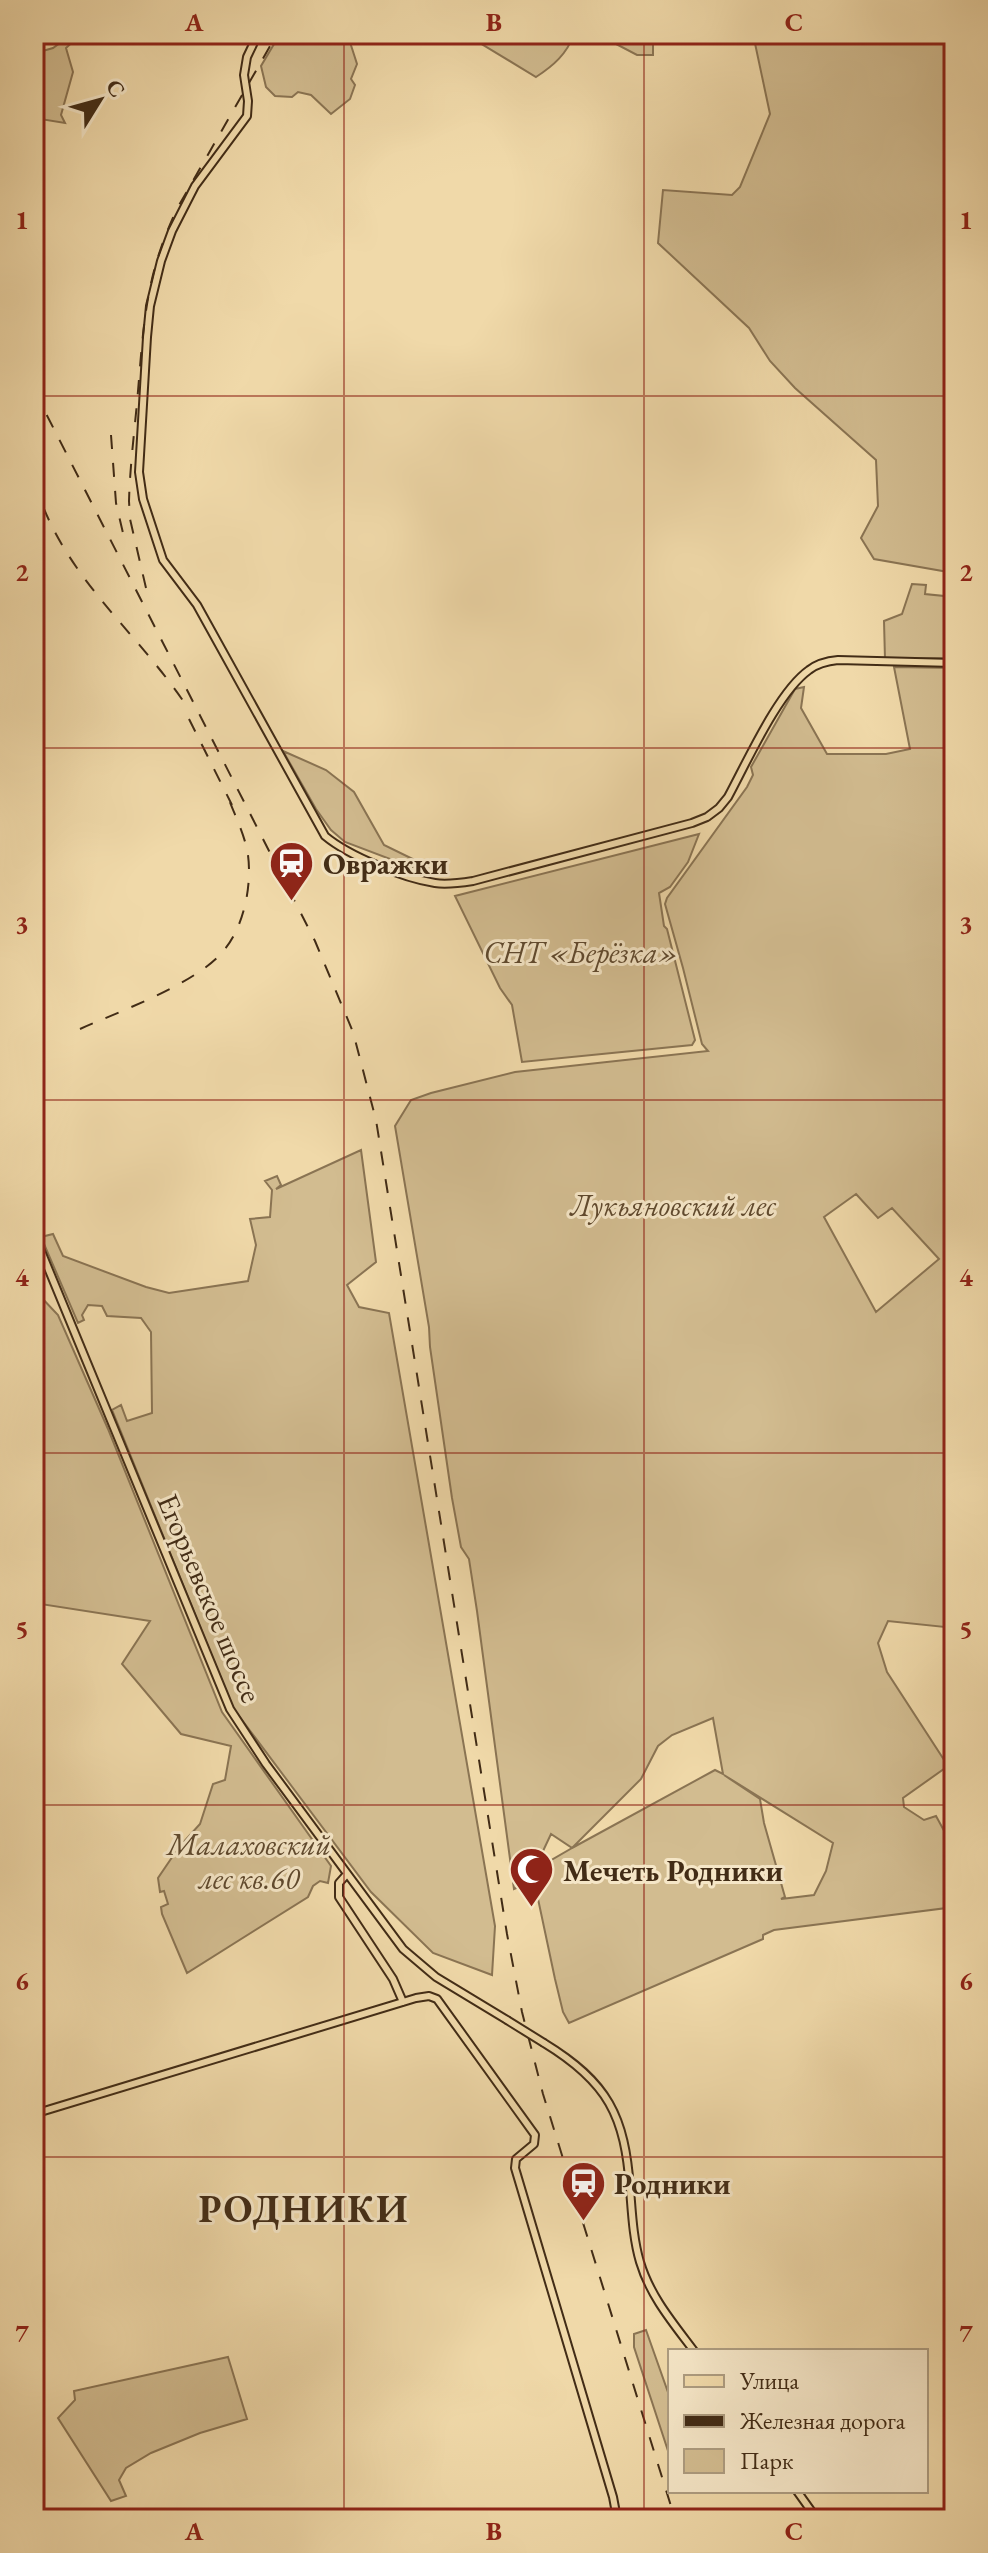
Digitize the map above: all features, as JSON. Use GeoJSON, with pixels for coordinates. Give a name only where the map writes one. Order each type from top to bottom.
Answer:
{"type":"FeatureCollection","features":[{"type":"Feature","properties":{"kind":"main road"},"geometry":{"type":"LineString","coordinates":[[258,34],[247,57],[244,83],[247,116],[195,186],[165,250],[152,296],[139,445],[143,499],[163,560],[197,605],[325,836],[359,857],[419,879],[453,884],[692,823],[707,817],[728,797],[784,695],[809,669],[822,662],[838,660],[954,663]]}},
{"type":"Feature","properties":{"kind":"main road","name":"Егорьевское шоссе"},"geometry":{"type":"LineString","coordinates":[[34,1234],[230,1709],[266,1764],[390,1932],[414,1959],[447,1984],[544,2043],[585,2073],[600,2089],[614,2110],[627,2150],[633,2224],[641,2266],[656,2298],[693,2349]]}},
{"type":"Feature","properties":{"kind":"main road"},"geometry":{"type":"LineString","coordinates":[[347,1874],[339,1883],[339,1897],[393,1979],[403,2002]]}},
{"type":"Feature","properties":{"kind":"main road"},"geometry":{"type":"LineString","coordinates":[[34,2114],[403,2002],[425,1996],[434,1998],[458,2026],[535,2135],[534,2144],[516,2159],[515,2168],[616,2513],[599,2519]]}},
{"type":"Feature","properties":{"kind":"main road"},"geometry":{"type":"LineString","coordinates":[[798,2493],[817,2519]]}},
{"type":"Feature","properties":{"kind":"green space"},"geometry":{"type":"Polygon","coordinates":[[[68,34],[81,34],[66,48],[73,72],[61,115],[65,123],[34,118],[34,94],[41,89],[34,79],[34,46],[39,52],[53,48],[68,34]]]}},
{"type":"Feature","properties":{"kind":"green space"},"geometry":{"type":"Polygon","coordinates":[[[280,34],[340,34],[340,37],[349,39],[357,64],[351,79],[355,85],[350,99],[331,114],[311,95],[298,92],[292,97],[275,96],[266,87],[261,66],[280,34]]]}},
{"type":"Feature","properties":{"kind":"green space"},"geometry":{"type":"Polygon","coordinates":[[[465,34],[574,34],[559,59],[536,77],[465,34]]]}},
{"type":"Feature","properties":{"kind":"green space"},"geometry":{"type":"Polygon","coordinates":[[[597,34],[647,34],[653,44],[653,55],[637,55],[597,34]]]}},
{"type":"Feature","properties":{"kind":"green space"},"geometry":{"type":"Polygon","coordinates":[[[753,34],[954,34],[954,573],[874,559],[861,538],[878,506],[876,460],[795,388],[770,361],[749,328],[658,243],[663,190],[732,195],[740,187],[770,114],[753,34]]]}},
{"type":"Feature","properties":{"kind":"green space"},"geometry":{"type":"Polygon","coordinates":[[[912,584],[926,585],[925,594],[954,597],[954,658],[885,659],[884,621],[902,614],[912,584]]]}},
{"type":"Feature","properties":{"kind":"green space","name":"Лукьяновский лес"},"geometry":{"type":"Polygon","coordinates":[[[894,667],[954,668],[954,1628],[888,1621],[878,1643],[887,1672],[948,1766],[903,1798],[904,1807],[924,1820],[936,1816],[948,1838],[954,1836],[954,1907],[774,1930],[763,1935],[763,1939],[569,2023],[563,2012],[534,1880],[536,1869],[572,1848],[551,1834],[528,1883],[514,1889],[469,1559],[461,1547],[452,1498],[429,1327],[395,1126],[411,1100],[515,1072],[708,1051],[702,1044],[665,904],[747,787],[753,775],[751,767],[795,689],[804,687],[801,708],[827,754],[886,754],[910,749],[894,667]],[[856,1194],[824,1217],[876,1312],[939,1259],[892,1208],[878,1218],[856,1194]],[[713,1718],[672,1735],[658,1746],[641,1779],[572,1848],[715,1770],[723,1774],[713,1718]],[[724,1775],[760,1799],[785,1897],[781,1899],[814,1895],[826,1871],[833,1843],[724,1775]]]}},
{"type":"Feature","properties":{"kind":"green space"},"geometry":{"type":"Polygon","coordinates":[[[283,751],[326,770],[354,792],[384,845],[429,867],[411,867],[345,842],[331,830],[316,809],[283,751]]]}},
{"type":"Feature","properties":{"kind":"green space","name":"СНТ «Берёзка»"},"geometry":{"type":"Polygon","coordinates":[[[699,834],[688,862],[670,887],[659,893],[664,926],[695,1040],[692,1045],[522,1062],[512,1005],[500,988],[455,896],[699,834]]]}},
{"type":"Feature","properties":{"kind":"green space"},"geometry":{"type":"Polygon","coordinates":[[[361,1150],[376,1262],[347,1285],[359,1307],[389,1313],[495,1926],[492,1975],[433,1953],[371,1892],[233,1708],[112,1410],[121,1405],[127,1421],[152,1413],[151,1332],[141,1318],[107,1316],[102,1306],[88,1305],[82,1315],[84,1320],[78,1323],[41,1237],[53,1234],[63,1256],[169,1293],[248,1281],[256,1245],[250,1219],[270,1217],[272,1190],[265,1181],[277,1176],[281,1185],[276,1189],[361,1150]]]}},
{"type":"Feature","properties":{"kind":"green space","name":"Малаховский лес кв.60"},"geometry":{"type":"Polygon","coordinates":[[[34,1261],[40,1273],[40,1296],[58,1315],[108,1429],[222,1712],[331,1866],[328,1883],[320,1881],[313,1886],[308,1897],[187,1973],[162,1914],[161,1907],[168,1904],[164,1891],[160,1892],[158,1878],[179,1847],[200,1824],[213,1784],[225,1780],[231,1746],[181,1734],[122,1664],[150,1621],[34,1603],[34,1261]]]}},
{"type":"Feature","properties":{"kind":"green space"},"geometry":{"type":"Polygon","coordinates":[[[646,2330],[668,2392],[668,2451],[634,2347],[634,2334],[646,2330]]]}},
{"type":"Feature","properties":{"kind":"green space"},"geometry":{"type":"Polygon","coordinates":[[[228,2357],[247,2419],[200,2433],[151,2453],[126,2468],[119,2480],[126,2496],[111,2501],[58,2418],[75,2400],[74,2391],[228,2357]]]}},
{"type":"Feature","properties":{"kind":"railway"},"geometry":{"type":"LineString","coordinates":[[146,588],[130,519],[129,501],[148,297],[159,254],[178,207],[277,34]]}},
{"type":"Feature","properties":{"kind":"railway"},"geometry":{"type":"LineString","coordinates":[[34,390],[315,941],[353,1032],[376,1120],[522,2012],[543,2094],[675,2519]]}},
{"type":"Feature","properties":{"kind":"railway"},"geometry":{"type":"LineString","coordinates":[[111,435],[116,503],[123,533]]}},
{"type":"Feature","properties":{"kind":"railway"},"geometry":{"type":"LineString","coordinates":[[34,481],[47,515],[81,574],[188,708]]}},
{"type":"Feature","properties":{"kind":"railway"},"geometry":{"type":"LineString","coordinates":[[189,719],[232,805]]}},
{"type":"Feature","properties":{"kind":"railway"},"geometry":{"type":"LineString","coordinates":[[80,1029],[178,985],[213,961],[232,939],[245,905],[249,867],[245,840],[228,797]]}},
{"type":"Feature","properties":{"kind":"place","name":"Овражки"},"geometry":{"type":"Point","coordinates":[292,902]}},
{"type":"Feature","properties":{"kind":"place","name":"Мечеть Родники"},"geometry":{"type":"Point","coordinates":[532,1909]}},
{"type":"Feature","properties":{"kind":"place","name":"Родники"},"geometry":{"type":"Point","coordinates":[583,2222]}},
{"type":"Feature","properties":{"kind":"district","name":"РОДНИКИ"},"geometry":{"type":"Point","coordinates":[304,2208]}}]}
